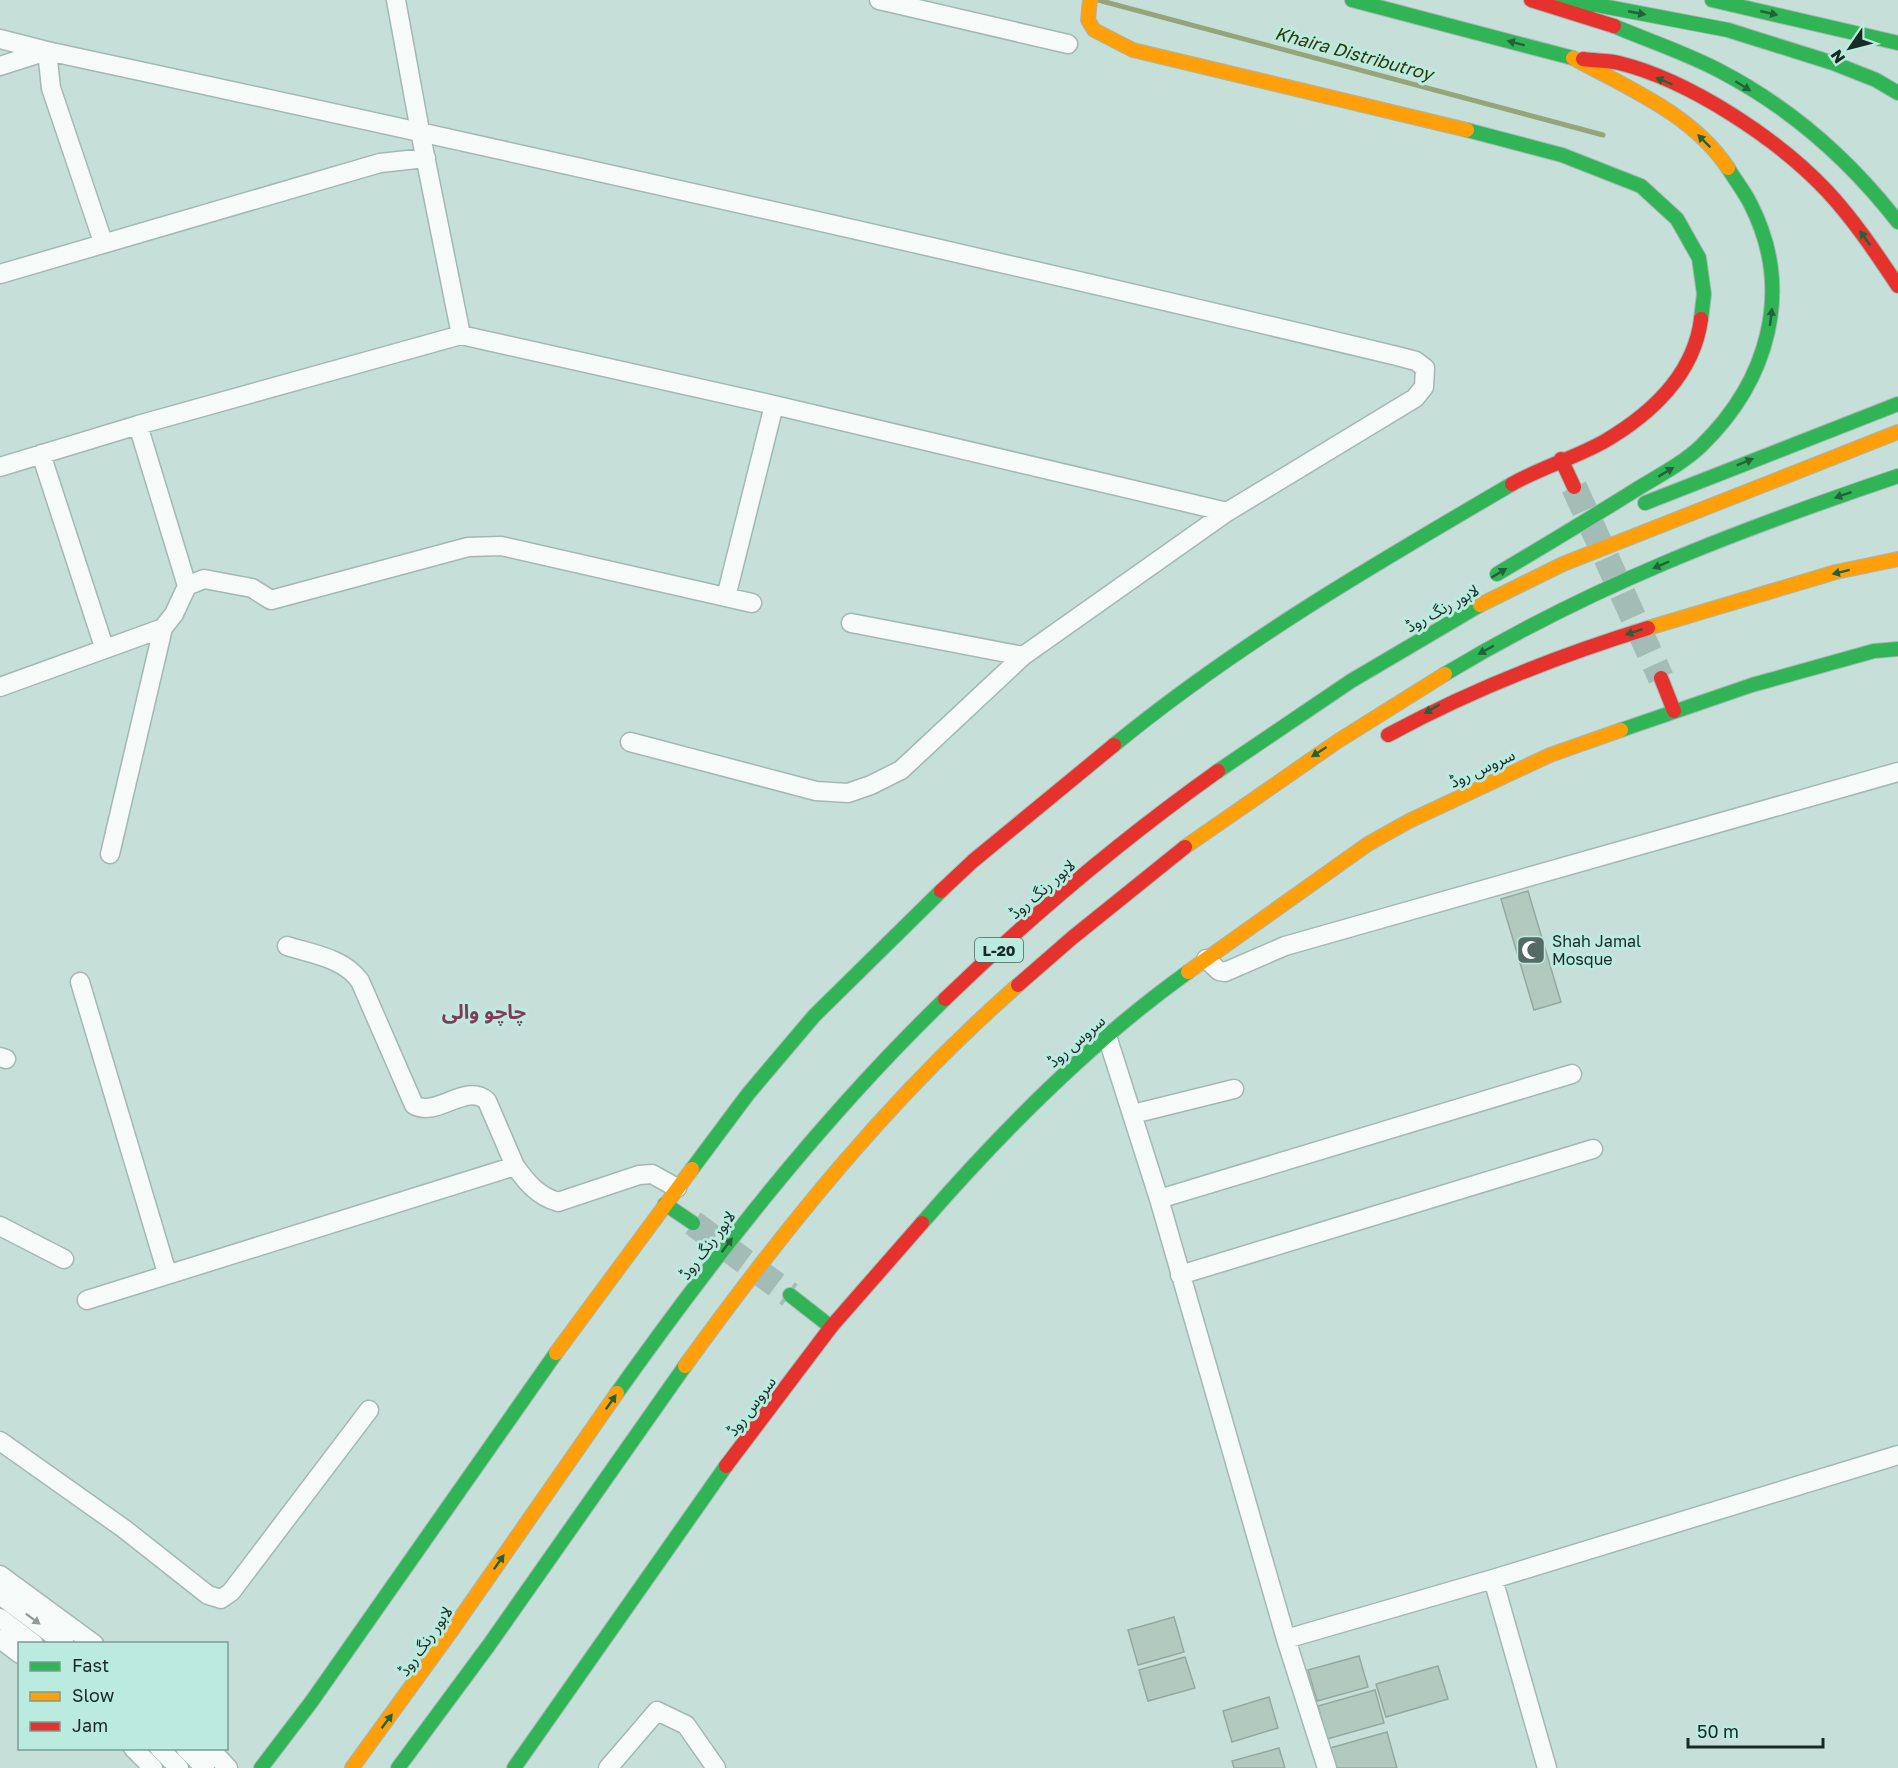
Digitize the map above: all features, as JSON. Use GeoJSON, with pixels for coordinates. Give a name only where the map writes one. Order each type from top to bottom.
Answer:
{"type":"FeatureCollection","features":[{"type":"Feature","properties":{"kind":"main road"},"geometry":{"type":"LineString","coordinates":[[261,1768],[312,1701],[471,1471],[665,1204],[748,1094],[814,1016],[973,861],[1161,707],[1247,646],[1395,552],[1515,482],[1561,459],[1605,441],[1665,397],[1689,361],[1700,327],[1704,294],[1699,258],[1677,219],[1641,186],[1562,155],[1442,123],[1133,50],[1105,38],[1094,30],[1088,20],[1090,0]]}},
{"type":"Feature","properties":{"kind":"main road"},"geometry":{"type":"LineString","coordinates":[[1352,0],[1573,58],[1622,63],[1682,88],[1720,109],[1756,133],[1826,189],[1865,237],[1898,286]]}},
{"type":"Feature","properties":{"kind":"main road"},"geometry":{"type":"LineString","coordinates":[[1531,0],[1614,26],[1721,72],[1811,130],[1851,164],[1898,222]]}},
{"type":"Feature","properties":{"kind":"main road"},"geometry":{"type":"LineString","coordinates":[[1712,0],[1898,43]]}},
{"type":"Feature","properties":{"kind":"main road"},"geometry":{"type":"LineString","coordinates":[[1558,7],[1597,5],[1728,30],[1833,63],[1876,80],[1898,93]]}},
{"type":"Feature","properties":{"kind":"main road"},"geometry":{"type":"LineString","coordinates":[[1614,26],[1665,31],[1711,41]]}},
{"type":"Feature","properties":{"kind":"main road"},"geometry":{"type":"LineString","coordinates":[[1764,56],[1840,77],[1898,99]]}},
{"type":"Feature","properties":{"kind":"main road"},"geometry":{"type":"LineString","coordinates":[[1486,580],[1592,519],[1680,464],[1716,433],[1734,412],[1758,372],[1767,346],[1774,296],[1772,268],[1763,234],[1736,181],[1715,152],[1693,130],[1645,95],[1617,83],[1573,58]]}},
{"type":"Feature","properties":{"kind":"main road"},"geometry":{"type":"LineString","coordinates":[[1592,519],[1646,503],[1897,404]]}},
{"type":"Feature","properties":{"kind":"main road","name":"لاہور رنگ روڈ"},"geometry":{"type":"LineString","coordinates":[[352,1768],[412,1689],[650,1346],[750,1215],[820,1132],[897,1050],[976,970],[1064,890],[1140,828],[1242,753],[1349,681],[1422,637],[1538,575],[1773,479],[1898,432]]}},
{"type":"Feature","properties":{"kind":"main road"},"geometry":{"type":"LineString","coordinates":[[1561,459],[1574,487]]}},
{"type":"Feature","properties":{"kind":"main road","name":"L-20"},"geometry":{"type":"LineString","coordinates":[[398,1768],[489,1645],[688,1358],[777,1243],[892,1108],[1008,994],[1102,913],[1280,778],[1358,727],[1482,652],[1578,600],[1699,548],[1898,476]]}},
{"type":"Feature","properties":{"kind":"main road"},"geometry":{"type":"LineString","coordinates":[[1379,740],[1441,704],[1538,662],[1677,618],[1839,572],[1898,559]]}},
{"type":"Feature","properties":{"kind":"main road"},"geometry":{"type":"LineString","coordinates":[[1422,637],[1459,600]]}},
{"type":"Feature","properties":{"kind":"main road","name":"سروس روڈ"},"geometry":{"type":"LineString","coordinates":[[514,1768],[726,1466],[831,1327],[939,1203],[1057,1079],[1107,1036],[1206,958],[1368,844],[1409,821],[1550,755],[1674,711],[1763,682],[1874,651],[1898,649]]}},
{"type":"Feature","properties":{"kind":"main road"},"geometry":{"type":"LineString","coordinates":[[1661,678],[1674,711]]}},
{"type":"Feature","properties":{"kind":"main road"},"geometry":{"type":"LineString","coordinates":[[1220,822],[1306,781]]}},
{"type":"Feature","properties":{"kind":"main road"},"geometry":{"type":"LineString","coordinates":[[665,1204],[693,1223]]}},
{"type":"Feature","properties":{"kind":"main road"},"geometry":{"type":"LineString","coordinates":[[790,1295],[831,1327]]}},
{"type":"Feature","properties":{"kind":"street"},"geometry":{"type":"LineString","coordinates":[[396,0],[461,336]]}},
{"type":"Feature","properties":{"kind":"street"},"geometry":{"type":"LineString","coordinates":[[879,0],[1068,44]]}},
{"type":"Feature","properties":{"kind":"street"},"geometry":{"type":"LineString","coordinates":[[0,39],[420,131],[1198,308],[1398,356],[1416,361],[1425,368],[1424,387],[1415,398],[1227,512],[1023,656],[901,770],[871,786],[848,793],[816,791],[630,742]]}},
{"type":"Feature","properties":{"kind":"street"},"geometry":{"type":"LineString","coordinates":[[0,66],[48,51]]}},
{"type":"Feature","properties":{"kind":"street"},"geometry":{"type":"LineString","coordinates":[[48,51],[51,88],[103,242]]}},
{"type":"Feature","properties":{"kind":"street"},"geometry":{"type":"LineString","coordinates":[[0,274],[103,242],[381,163],[426,158]]}},
{"type":"Feature","properties":{"kind":"street"},"geometry":{"type":"LineString","coordinates":[[0,467],[138,425],[461,336],[774,405],[1227,512]]}},
{"type":"Feature","properties":{"kind":"street"},"geometry":{"type":"LineString","coordinates":[[726,597],[774,405]]}},
{"type":"Feature","properties":{"kind":"street"},"geometry":{"type":"LineString","coordinates":[[110,854],[163,628],[174,614],[187,586],[138,425]]}},
{"type":"Feature","properties":{"kind":"street"},"geometry":{"type":"LineString","coordinates":[[41,454],[104,647]]}},
{"type":"Feature","properties":{"kind":"street"},"geometry":{"type":"LineString","coordinates":[[187,586],[204,579],[252,588],[271,600],[468,546],[501,546],[752,603]]}},
{"type":"Feature","properties":{"kind":"street"},"geometry":{"type":"LineString","coordinates":[[851,623],[1023,656]]}},
{"type":"Feature","properties":{"kind":"street"},"geometry":{"type":"LineString","coordinates":[[0,687],[104,647],[163,628]]}},
{"type":"Feature","properties":{"kind":"street"},"geometry":{"type":"LineString","coordinates":[[1206,958],[1219,970],[1225,972],[1285,946],[1898,772]]}},
{"type":"Feature","properties":{"kind":"street"},"geometry":{"type":"LineString","coordinates":[[287,946],[342,964],[352,970],[360,981],[414,1105],[429,1108],[472,1094],[481,1095],[487,1101],[515,1166],[534,1190],[545,1198],[558,1202],[639,1175],[652,1174],[677,1188]]}},
{"type":"Feature","properties":{"kind":"street"},"geometry":{"type":"LineString","coordinates":[[80,982],[168,1273]]}},
{"type":"Feature","properties":{"kind":"street"},"geometry":{"type":"LineString","coordinates":[[1107,1036],[1159,1199],[1286,1639],[1327,1768]]}},
{"type":"Feature","properties":{"kind":"street"},"geometry":{"type":"LineString","coordinates":[[1159,1199],[1572,1074]]}},
{"type":"Feature","properties":{"kind":"street"},"geometry":{"type":"LineString","coordinates":[[1133,1114],[1234,1089]]}},
{"type":"Feature","properties":{"kind":"street"},"geometry":{"type":"LineString","coordinates":[[1180,1275],[1593,1149]]}},
{"type":"Feature","properties":{"kind":"street"},"geometry":{"type":"LineString","coordinates":[[87,1300],[515,1166]]}},
{"type":"Feature","properties":{"kind":"street"},"geometry":{"type":"LineString","coordinates":[[0,1226],[64,1259]]}},
{"type":"Feature","properties":{"kind":"street"},"geometry":{"type":"LineString","coordinates":[[0,1441],[123,1528],[208,1595],[221,1599],[238,1584],[369,1410]]}},
{"type":"Feature","properties":{"kind":"street"},"geometry":{"type":"LineString","coordinates":[[1286,1639],[1492,1579],[1898,1455]]}},
{"type":"Feature","properties":{"kind":"street"},"geometry":{"type":"LineString","coordinates":[[0,1575],[91,1642]]}},
{"type":"Feature","properties":{"kind":"street"},"geometry":{"type":"LineString","coordinates":[[1492,1579],[1547,1768]]}},
{"type":"Feature","properties":{"kind":"street"},"geometry":{"type":"LineString","coordinates":[[0,1595],[62,1642]]}},
{"type":"Feature","properties":{"kind":"street"},"geometry":{"type":"LineString","coordinates":[[0,1618],[31,1642]]}},
{"type":"Feature","properties":{"kind":"street"},"geometry":{"type":"LineString","coordinates":[[0,1639],[18,1652]]}},
{"type":"Feature","properties":{"kind":"street"},"geometry":{"type":"LineString","coordinates":[[608,1768],[657,1711],[686,1725],[716,1768]]}},
{"type":"Feature","properties":{"kind":"street"},"geometry":{"type":"LineString","coordinates":[[134,1750],[153,1768]]}},
{"type":"Feature","properties":{"kind":"street"},"geometry":{"type":"LineString","coordinates":[[160,1750],[179,1768]]}},
{"type":"Feature","properties":{"kind":"street"},"geometry":{"type":"LineString","coordinates":[[186,1750],[205,1768]]}},
{"type":"Feature","properties":{"kind":"street"},"geometry":{"type":"LineString","coordinates":[[210,1750],[228,1768]]}},
{"type":"Feature","properties":{"kind":"building","name":"Shah Jamal Mosque"},"geometry":{"type":"Polygon","coordinates":[[[1528,891],[1561,1002],[1534,1010],[1501,899],[1528,891]]]}},
{"type":"Feature","properties":{"kind":"building"},"geometry":{"type":"Polygon","coordinates":[[[1174,1617],[1184,1652],[1138,1665],[1128,1630],[1174,1617]]]}},
{"type":"Feature","properties":{"kind":"building"},"geometry":{"type":"Polygon","coordinates":[[[1359,1656],[1368,1687],[1317,1701],[1308,1670],[1359,1656]]]}},
{"type":"Feature","properties":{"kind":"building"},"geometry":{"type":"Polygon","coordinates":[[[1185,1657],[1195,1688],[1148,1701],[1139,1670],[1185,1657]]]}},
{"type":"Feature","properties":{"kind":"building"},"geometry":{"type":"Polygon","coordinates":[[[1438,1666],[1448,1699],[1386,1717],[1376,1684],[1438,1666]]]}},
{"type":"Feature","properties":{"kind":"building"},"geometry":{"type":"Polygon","coordinates":[[[1375,1690],[1384,1723],[1327,1739],[1318,1706],[1375,1690]]]}},
{"type":"Feature","properties":{"kind":"building"},"geometry":{"type":"Polygon","coordinates":[[[1269,1697],[1278,1728],[1232,1742],[1223,1711],[1269,1697]]]}},
{"type":"Feature","properties":{"kind":"building"},"geometry":{"type":"Polygon","coordinates":[[[1387,1732],[1397,1768],[1335,1768],[1330,1748],[1387,1732]]]}},
{"type":"Feature","properties":{"kind":"building"},"geometry":{"type":"Polygon","coordinates":[[[1279,1748],[1285,1768],[1234,1768],[1232,1761],[1279,1748]]]}},
{"type":"Feature","properties":{"kind":"waterway","name":"Khaira Distributroy"},"geometry":{"type":"LineString","coordinates":[[1098,0],[1603,135]]}},
{"type":"Feature","properties":{"kind":"tunnel"},"geometry":{"type":"LineString","coordinates":[[1574,487],[1661,678]]}},
{"type":"Feature","properties":{"kind":"tunnel"},"geometry":{"type":"LineString","coordinates":[[693,1223],[790,1295]]}},
{"type":"Feature","properties":{"kind":"traffic: fast"},"geometry":{"type":"LineString","coordinates":[[1352,0],[1573,58]]}},
{"type":"Feature","properties":{"kind":"traffic: fast"},"geometry":{"type":"LineString","coordinates":[[1712,0],[1898,43]]}},
{"type":"Feature","properties":{"kind":"traffic: fast"},"geometry":{"type":"LineString","coordinates":[[1558,7],[1597,5],[1728,30],[1833,63],[1876,80],[1898,93]]}},
{"type":"Feature","properties":{"kind":"traffic: fast"},"geometry":{"type":"LineString","coordinates":[[1614,26],[1707,65],[1771,101],[1795,118],[1839,156],[1898,222]]}},
{"type":"Feature","properties":{"kind":"traffic: fast"},"geometry":{"type":"LineString","coordinates":[[1467,130],[1562,155],[1641,186],[1677,219],[1699,258],[1704,294],[1701,319]]}},
{"type":"Feature","properties":{"kind":"traffic: fast"},"geometry":{"type":"LineString","coordinates":[[1497,574],[1686,458],[1701,446],[1724,420],[1743,393],[1758,363],[1768,333],[1772,301],[1771,269],[1764,236],[1750,203],[1728,168]]}},
{"type":"Feature","properties":{"kind":"traffic: fast"},"geometry":{"type":"LineString","coordinates":[[1645,503],[1898,404]]}},
{"type":"Feature","properties":{"kind":"traffic: fast"},"geometry":{"type":"LineString","coordinates":[[1445,674],[1555,613],[1666,562],[1722,539],[1898,476]]}},
{"type":"Feature","properties":{"kind":"traffic: fast"},"geometry":{"type":"LineString","coordinates":[[1114,745],[1161,708],[1258,639],[1358,575],[1512,484]]}},
{"type":"Feature","properties":{"kind":"traffic: fast"},"geometry":{"type":"LineString","coordinates":[[1218,771],[1351,681],[1480,605]]}},
{"type":"Feature","properties":{"kind":"traffic: fast"},"geometry":{"type":"LineString","coordinates":[[1621,730],[1752,685],[1874,651],[1898,649]]}},
{"type":"Feature","properties":{"kind":"traffic: fast"},"geometry":{"type":"LineString","coordinates":[[692,1169],[748,1094],[814,1016],[941,891]]}},
{"type":"Feature","properties":{"kind":"traffic: fast"},"geometry":{"type":"LineString","coordinates":[[922,1223],[983,1155],[1081,1058],[1151,999],[1188,972]]}},
{"type":"Feature","properties":{"kind":"traffic: fast"},"geometry":{"type":"LineString","coordinates":[[617,1393],[772,1188],[856,1091],[945,999]]}},
{"type":"Feature","properties":{"kind":"traffic: fast"},"geometry":{"type":"LineString","coordinates":[[665,1204],[693,1223]]}},
{"type":"Feature","properties":{"kind":"traffic: fast"},"geometry":{"type":"LineString","coordinates":[[790,1295],[831,1327]]}},
{"type":"Feature","properties":{"kind":"traffic: fast"},"geometry":{"type":"LineString","coordinates":[[261,1768],[312,1701],[556,1353]]}},
{"type":"Feature","properties":{"kind":"traffic: fast"},"geometry":{"type":"LineString","coordinates":[[398,1768],[489,1645],[685,1366]]}},
{"type":"Feature","properties":{"kind":"traffic: fast"},"geometry":{"type":"LineString","coordinates":[[514,1768],[726,1466]]}},
{"type":"Feature","properties":{"kind":"traffic: slow"},"geometry":{"type":"LineString","coordinates":[[1090,0],[1088,20],[1094,30],[1133,50],[1467,130]]}},
{"type":"Feature","properties":{"kind":"traffic: slow"},"geometry":{"type":"LineString","coordinates":[[1573,58],[1678,117],[1713,149],[1728,168]]}},
{"type":"Feature","properties":{"kind":"traffic: slow"},"geometry":{"type":"LineString","coordinates":[[1480,605],[1563,564],[1898,432]]}},
{"type":"Feature","properties":{"kind":"traffic: slow"},"geometry":{"type":"LineString","coordinates":[[1648,628],[1836,572],[1898,559]]}},
{"type":"Feature","properties":{"kind":"traffic: slow"},"geometry":{"type":"LineString","coordinates":[[1185,847],[1338,741],[1445,674]]}},
{"type":"Feature","properties":{"kind":"traffic: slow"},"geometry":{"type":"LineString","coordinates":[[1188,972],[1368,844],[1409,821],[1550,755],[1621,730]]}},
{"type":"Feature","properties":{"kind":"traffic: slow"},"geometry":{"type":"LineString","coordinates":[[685,1366],[800,1215],[882,1119],[971,1028],[1018,985]]}},
{"type":"Feature","properties":{"kind":"traffic: slow"},"geometry":{"type":"LineString","coordinates":[[556,1353],[692,1169]]}},
{"type":"Feature","properties":{"kind":"traffic: slow"},"geometry":{"type":"LineString","coordinates":[[352,1768],[452,1630],[617,1393]]}},
{"type":"Feature","properties":{"kind":"traffic: jam"},"geometry":{"type":"LineString","coordinates":[[1531,0],[1614,26]]}},
{"type":"Feature","properties":{"kind":"traffic: jam"},"geometry":{"type":"LineString","coordinates":[[1583,59],[1610,61],[1646,71],[1703,97],[1758,132],[1784,151],[1827,191],[1856,225],[1898,286]]}},
{"type":"Feature","properties":{"kind":"traffic: jam"},"geometry":{"type":"LineString","coordinates":[[1512,484],[1605,441],[1654,405],[1680,375],[1690,357],[1701,319]]}},
{"type":"Feature","properties":{"kind":"traffic: jam"},"geometry":{"type":"LineString","coordinates":[[1561,459],[1574,487]]}},
{"type":"Feature","properties":{"kind":"traffic: jam"},"geometry":{"type":"LineString","coordinates":[[1388,735],[1451,703],[1515,675],[1648,628]]}},
{"type":"Feature","properties":{"kind":"traffic: jam"},"geometry":{"type":"LineString","coordinates":[[1661,678],[1674,711]]}},
{"type":"Feature","properties":{"kind":"traffic: jam"},"geometry":{"type":"LineString","coordinates":[[941,891],[973,861],[1114,745]]}},
{"type":"Feature","properties":{"kind":"traffic: jam"},"geometry":{"type":"LineString","coordinates":[[945,999],[1077,880],[1218,771]]}},
{"type":"Feature","properties":{"kind":"traffic: jam"},"geometry":{"type":"LineString","coordinates":[[1018,985],[1072,938],[1185,847]]}},
{"type":"Feature","properties":{"kind":"traffic: jam"},"geometry":{"type":"LineString","coordinates":[[726,1466],[831,1327],[922,1223]]}},
{"type":"Feature","properties":{"kind":"place","name":"Shah Jamal Mosque"},"geometry":{"type":"Point","coordinates":[1531,950]}},
{"type":"Feature","properties":{"kind":"district","name":"چاچو والی"},"geometry":{"type":"Point","coordinates":[484,1011]}}]}
